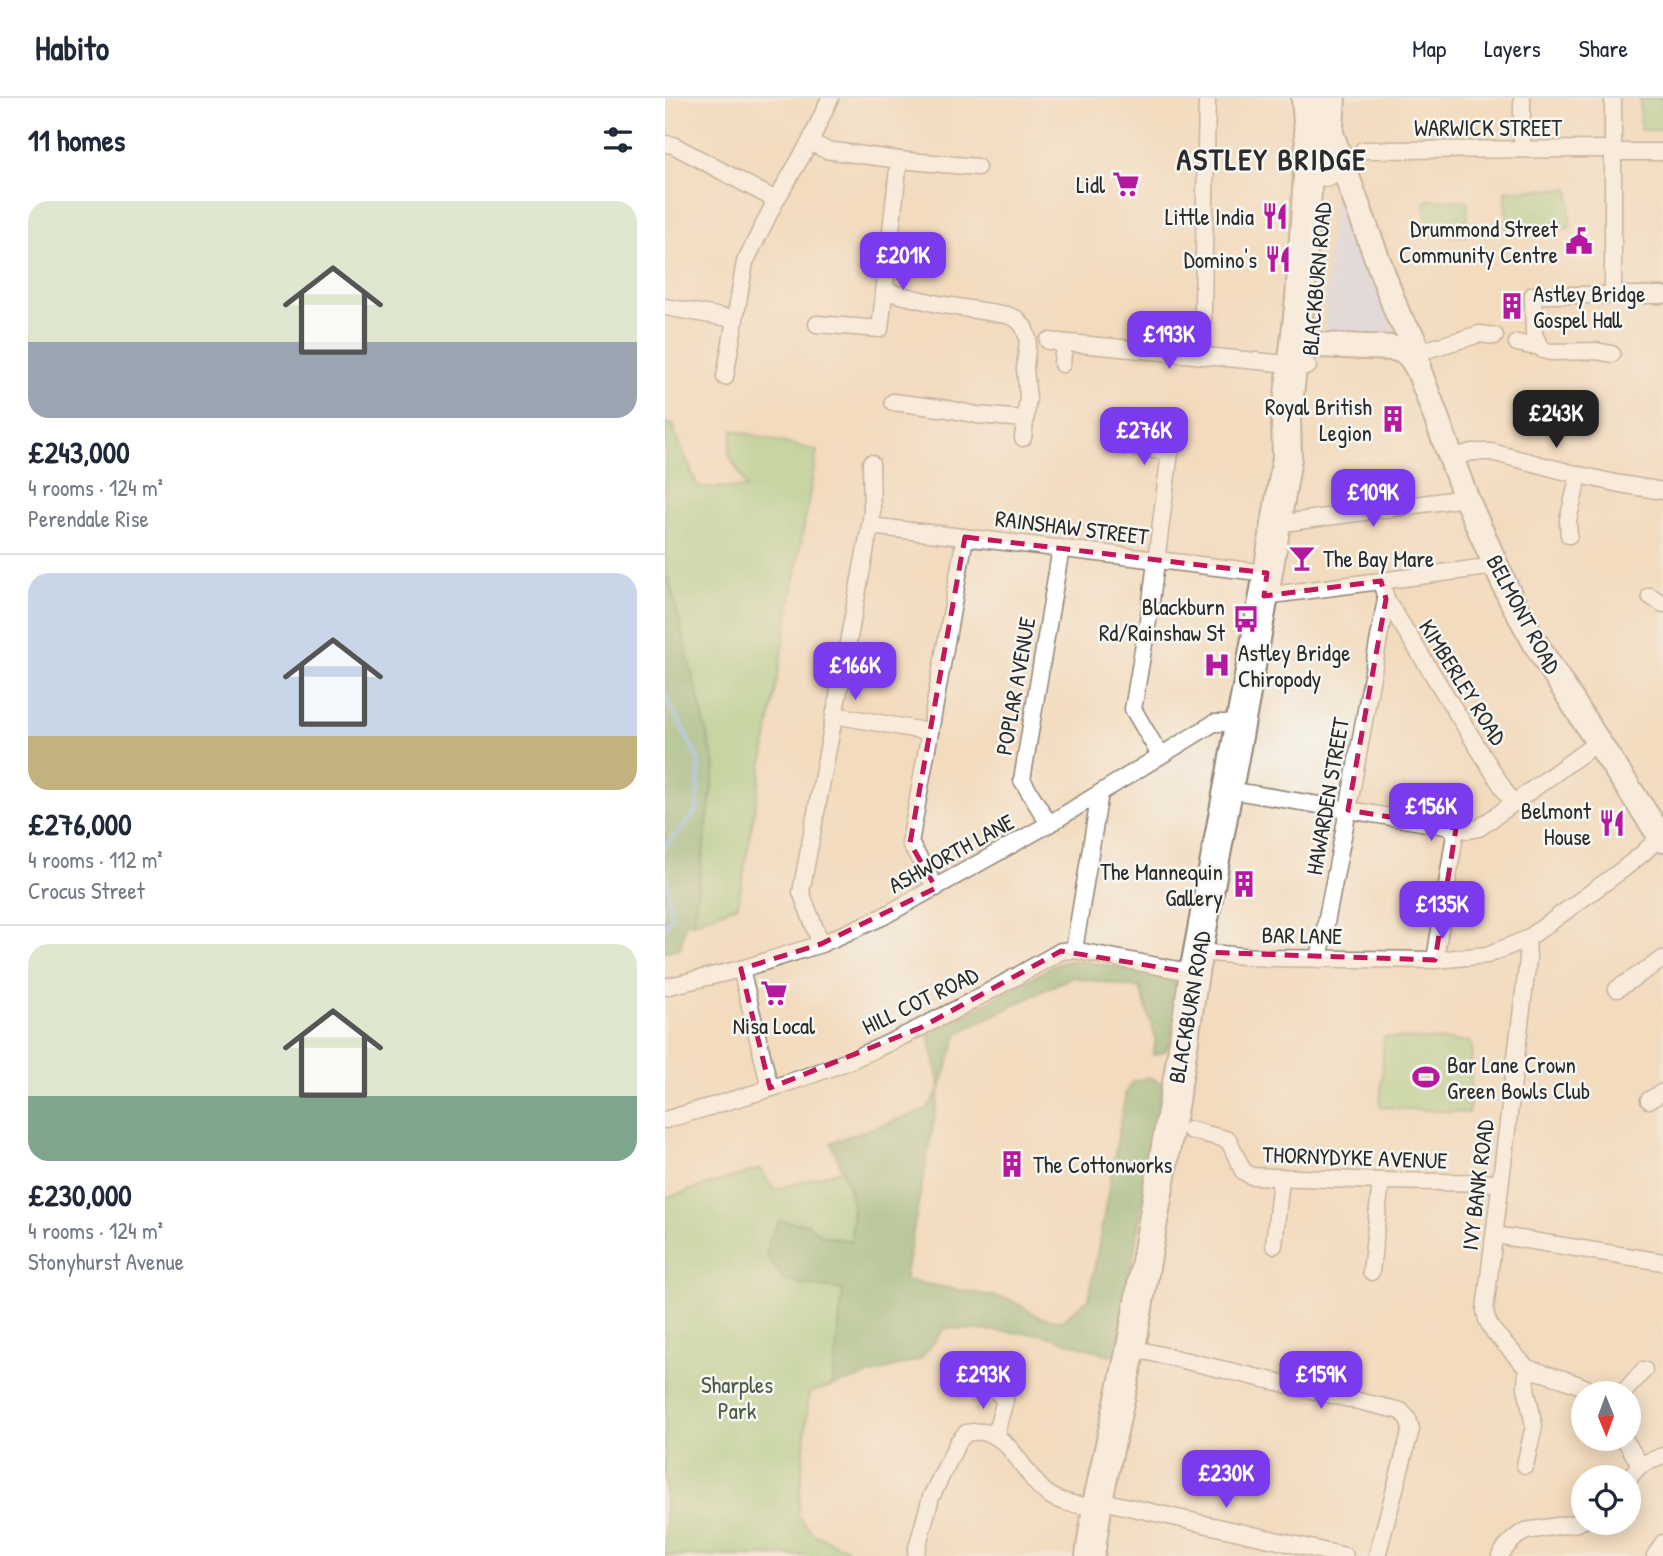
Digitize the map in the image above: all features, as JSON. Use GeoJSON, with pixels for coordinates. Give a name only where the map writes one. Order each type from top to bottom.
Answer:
{"type":"FeatureCollection","features":[{"type":"Feature","properties":{"kind":"highway","name":"BLACKBURN ROAD"},"geometry":{"type":"LineString","coordinates":[[1090,1556],[1098,1504],[1131,1348],[1196,962],[1287,458],[1286,421],[1301,355],[1320,137],[1312,99]]}},
{"type":"Feature","properties":{"kind":"main road","name":"BELMONT ROAD"},"geometry":{"type":"LineString","coordinates":[[1320,137],[1466,498],[1511,599],[1537,646],[1662,837]]}},
{"type":"Feature","properties":{"kind":"main road"},"geometry":{"type":"LineString","coordinates":[[1301,355],[1408,350]]}},
{"type":"Feature","properties":{"kind":"street"},"geometry":{"type":"LineString","coordinates":[[725,377],[745,261],[810,142],[830,98]]}},
{"type":"Feature","properties":{"kind":"street"},"geometry":{"type":"LineString","coordinates":[[1202,356],[1207,98]]}},
{"type":"Feature","properties":{"kind":"street"},"geometry":{"type":"LineString","coordinates":[[1522,98],[1522,149]]}},
{"type":"Feature","properties":{"kind":"street"},"geometry":{"type":"LineString","coordinates":[[1613,98],[1613,295]]}},
{"type":"Feature","properties":{"kind":"street"},"geometry":{"type":"LineString","coordinates":[[810,142],[826,150],[978,168]]}},
{"type":"Feature","properties":{"kind":"street"},"geometry":{"type":"LineString","coordinates":[[665,144],[673,145],[776,200]]}},
{"type":"Feature","properties":{"kind":"street","name":"WARWICK STREET"},"geometry":{"type":"LineString","coordinates":[[1363,150],[1663,152]]}},
{"type":"Feature","properties":{"kind":"street"},"geometry":{"type":"LineString","coordinates":[[827,320],[880,329],[899,160]]}},
{"type":"Feature","properties":{"kind":"street"},"geometry":{"type":"LineString","coordinates":[[884,291],[938,304],[1007,314],[1017,319],[1024,327],[1028,339],[1025,369],[1028,398],[1023,438]]}},
{"type":"Feature","properties":{"kind":"street"},"geometry":{"type":"LineString","coordinates":[[1612,354],[1543,350],[1534,334],[1533,295],[1663,295]]}},
{"type":"Feature","properties":{"kind":"street"},"geometry":{"type":"LineString","coordinates":[[665,307],[734,319]]}},
{"type":"Feature","properties":{"kind":"street"},"geometry":{"type":"LineString","coordinates":[[1408,350],[1480,334],[1495,336]]}},
{"type":"Feature","properties":{"kind":"street"},"geometry":{"type":"LineString","coordinates":[[1062,364],[1056,342],[1202,356],[1301,355]]}},
{"type":"Feature","properties":{"kind":"street"},"geometry":{"type":"LineString","coordinates":[[1517,343],[1539,345]]}},
{"type":"Feature","properties":{"kind":"street"},"geometry":{"type":"LineString","coordinates":[[893,402],[917,397],[977,415],[1025,419]]}},
{"type":"Feature","properties":{"kind":"street"},"geometry":{"type":"LineString","coordinates":[[1123,446],[1170,452],[1150,609],[1133,709],[1160,755]]}},
{"type":"Feature","properties":{"kind":"street"},"geometry":{"type":"LineString","coordinates":[[1451,458],[1472,452],[1491,452],[1579,475],[1663,491]]}},
{"type":"Feature","properties":{"kind":"street"},"geometry":{"type":"LineString","coordinates":[[821,943],[801,892],[870,526],[871,463]]}},
{"type":"Feature","properties":{"kind":"street"},"geometry":{"type":"LineString","coordinates":[[1569,540],[1568,520],[1579,475]]}},
{"type":"Feature","properties":{"kind":"street"},"geometry":{"type":"LineString","coordinates":[[1276,524],[1466,498]]}},
{"type":"Feature","properties":{"kind":"street","name":"RAINSHAW STREET"},"geometry":{"type":"LineString","coordinates":[[870,526],[1157,560],[1266,584],[1381,581],[1496,566]]}},
{"type":"Feature","properties":{"kind":"street"},"geometry":{"type":"LineString","coordinates":[[936,888],[910,843],[965,537]]}},
{"type":"Feature","properties":{"kind":"street","name":"POPLAR AVENUE"},"geometry":{"type":"LineString","coordinates":[[1049,824],[1022,780],[1061,548]]}},
{"type":"Feature","properties":{"kind":"street","name":"KIMBERLEY ROAD"},"geometry":{"type":"LineString","coordinates":[[1381,581],[1386,599],[1513,804]]}},
{"type":"Feature","properties":{"kind":"street","name":"HAWARDEN STREET"},"geometry":{"type":"LineString","coordinates":[[1319,958],[1386,599]]}},
{"type":"Feature","properties":{"kind":"street"},"geometry":{"type":"LineString","coordinates":[[834,715],[930,732]]}},
{"type":"Feature","properties":{"kind":"street","name":"ASHWORTH LANE"},"geometry":{"type":"LineString","coordinates":[[665,987],[741,969],[821,943],[881,917],[1049,824],[1214,723],[1240,723]]}},
{"type":"Feature","properties":{"kind":"street"},"geometry":{"type":"LineString","coordinates":[[1229,790],[1469,830],[1479,828],[1598,742]]}},
{"type":"Feature","properties":{"kind":"street"},"geometry":{"type":"LineString","coordinates":[[1100,793],[1074,950],[1196,962]]}},
{"type":"Feature","properties":{"kind":"street"},"geometry":{"type":"LineString","coordinates":[[1435,960],[1456,828]]}},
{"type":"Feature","properties":{"kind":"street","name":"BAR LANE"},"geometry":{"type":"LineString","coordinates":[[1196,962],[1267,958],[1435,960],[1487,954],[1527,939],[1622,870],[1662,837]]}},
{"type":"Feature","properties":{"kind":"street","name":"IVY BANK ROAD"},"geometry":{"type":"LineString","coordinates":[[1527,939],[1528,959],[1485,1310],[1494,1332],[1527,1368]]}},
{"type":"Feature","properties":{"kind":"street","name":"HILL COT ROAD"},"geometry":{"type":"LineString","coordinates":[[665,1120],[770,1088],[851,1059],[975,1000],[1061,951],[1074,950]]}},
{"type":"Feature","properties":{"kind":"street"},"geometry":{"type":"LineString","coordinates":[[1617,989],[1663,959]]}},
{"type":"Feature","properties":{"kind":"street"},"geometry":{"type":"LineString","coordinates":[[741,969],[770,1088]]}},
{"type":"Feature","properties":{"kind":"street","name":"THORNYDYKE AVENUE"},"geometry":{"type":"LineString","coordinates":[[1190,1130],[1229,1141],[1246,1175],[1251,1177],[1500,1183]]}},
{"type":"Feature","properties":{"kind":"street"},"geometry":{"type":"LineString","coordinates":[[1275,1245],[1281,1178]]}},
{"type":"Feature","properties":{"kind":"street"},"geometry":{"type":"LineString","coordinates":[[1371,1272],[1381,1181]]}},
{"type":"Feature","properties":{"kind":"street"},"geometry":{"type":"LineString","coordinates":[[1495,1235],[1663,1262]]}},
{"type":"Feature","properties":{"kind":"street"},"geometry":{"type":"LineString","coordinates":[[1131,1348],[1401,1411],[1408,1419],[1411,1429],[1377,1556]]}},
{"type":"Feature","properties":{"kind":"street"},"geometry":{"type":"LineString","coordinates":[[1525,1465],[1534,1426],[1526,1387],[1527,1368],[1571,1383]]}},
{"type":"Feature","properties":{"kind":"street"},"geometry":{"type":"LineString","coordinates":[[1634,1381],[1644,1370]]}},
{"type":"Feature","properties":{"kind":"street"},"geometry":{"type":"LineString","coordinates":[[988,1382],[1005,1400],[995,1436]]}},
{"type":"Feature","properties":{"kind":"street"},"geometry":{"type":"LineString","coordinates":[[916,1552],[931,1497],[958,1442],[966,1433],[983,1432],[1005,1443],[1041,1488],[1052,1497],[1098,1504],[1345,1556]]}},
{"type":"Feature","properties":{"kind":"street"},"geometry":{"type":"LineString","coordinates":[[1641,1468],[1663,1456]]}},
{"type":"Feature","properties":{"kind":"street"},"geometry":{"type":"LineString","coordinates":[[1500,1556],[1519,1534],[1571,1524]]}},
{"type":"Feature","properties":{"kind":"street"},"geometry":{"type":"LineString","coordinates":[[1655,1556],[1663,1543]]}},
{"type":"Feature","properties":{"kind":"highlighted area"},"geometry":{"type":"Polygon","coordinates":[[[965,537],[1267,573],[1264,596],[1381,581],[1386,599],[1348,810],[1456,828],[1435,960],[1198,952],[1194,973],[1061,951],[920,1028],[770,1088],[741,969],[821,944],[936,888],[910,843],[965,537]]]}},
{"type":"Feature","properties":{"kind":"shaded area"},"geometry":{"type":"Polygon","coordinates":[[[1334,173],[1394,332],[1381,337],[1324,336],[1334,173]]]}},
{"type":"Feature","properties":{"kind":"green space"},"geometry":{"type":"Polygon","coordinates":[[[1640,98],[1663,98],[1663,130],[1640,130],[1640,98]]]}},
{"type":"Feature","properties":{"kind":"green space"},"geometry":{"type":"Polygon","coordinates":[[[1568,189],[1570,228],[1507,230],[1507,190],[1568,189]]]}},
{"type":"Feature","properties":{"kind":"green space"},"geometry":{"type":"Polygon","coordinates":[[[1426,200],[1468,202],[1467,236],[1433,237],[1424,209],[1426,200]]]}},
{"type":"Feature","properties":{"kind":"green space"},"geometry":{"type":"Polygon","coordinates":[[[665,423],[674,425],[698,487],[747,488],[729,454],[733,430],[817,451],[738,905],[693,923],[715,766],[668,578],[665,579],[665,423]]]}},
{"type":"Feature","properties":{"kind":"green space"},"geometry":{"type":"Polygon","coordinates":[[[669,578],[715,766],[693,923],[686,923],[680,948],[665,952],[665,579],[669,578]]]}},
{"type":"Feature","properties":{"kind":"green space"},"geometry":{"type":"Polygon","coordinates":[[[1079,960],[1173,978],[1178,983],[1180,988],[1170,1044],[1164,1052],[1153,1055],[1156,1039],[1140,988],[1071,977],[958,1033],[940,1089],[929,1035],[1055,965],[1079,960]]]}},
{"type":"Feature","properties":{"kind":"green space","name":"Bar Lane Crown Green Bowls Club"},"geometry":{"type":"Polygon","coordinates":[[[1384,1037],[1469,1042],[1472,1046],[1469,1113],[1380,1107],[1384,1037]]]}},
{"type":"Feature","properties":{"kind":"green space"},"geometry":{"type":"Polygon","coordinates":[[[1149,1077],[1163,1084],[1116,1357],[1041,1334],[945,1328],[921,1359],[832,1386],[843,1290],[785,1281],[767,1257],[769,1240],[779,1221],[808,1224],[821,1235],[851,1241],[853,1210],[850,1189],[831,1142],[926,1110],[940,1089],[904,1280],[1009,1299],[1040,1317],[1061,1321],[1089,1298],[1126,1092],[1132,1082],[1149,1077]]]}},
{"type":"Feature","properties":{"kind":"green space","name":"Sharples Park"},"geometry":{"type":"Polygon","coordinates":[[[760,1169],[774,1190],[842,1170],[851,1197],[851,1241],[821,1235],[808,1224],[785,1281],[843,1290],[832,1386],[809,1393],[798,1515],[813,1534],[847,1549],[846,1556],[665,1556],[665,1198],[760,1169]]]}},
{"type":"Feature","properties":{"kind":"waterway"},"geometry":{"type":"LineString","coordinates":[[665,695],[699,761],[697,811],[665,847]]}},
{"type":"Feature","properties":{"kind":"waterway"},"geometry":{"type":"LineString","coordinates":[[665,869],[671,917],[665,929]]}},
{"type":"Feature","properties":{"kind":"place","name":"Lidl"},"geometry":{"type":"Point","coordinates":[1126,184]}},
{"type":"Feature","properties":{"kind":"place","name":"Little India"},"geometry":{"type":"Point","coordinates":[1275,216]}},
{"type":"Feature","properties":{"kind":"place","name":"Drummond Street Community Centre"},"geometry":{"type":"Point","coordinates":[1579,241]}},
{"type":"Feature","properties":{"kind":"place","name":"Domino's"},"geometry":{"type":"Point","coordinates":[1278,259]}},
{"type":"Feature","properties":{"kind":"place","name":"Astley Bridge Gospel Hall"},"geometry":{"type":"Point","coordinates":[1512,306]}},
{"type":"Feature","properties":{"kind":"place","name":"Royal British Legion"},"geometry":{"type":"Point","coordinates":[1393,419]}},
{"type":"Feature","properties":{"kind":"place","name":"The Bay Mare"},"geometry":{"type":"Point","coordinates":[1302,558]}},
{"type":"Feature","properties":{"kind":"place","name":"Blackburn Rd/Rainshaw St"},"geometry":{"type":"Point","coordinates":[1246,619]}},
{"type":"Feature","properties":{"kind":"place","name":"Astley Bridge Chiropody"},"geometry":{"type":"Point","coordinates":[1217,665]}},
{"type":"Feature","properties":{"kind":"place","name":"Belmont House"},"geometry":{"type":"Point","coordinates":[1612,823]}},
{"type":"Feature","properties":{"kind":"place","name":"The Mannequin Gallery"},"geometry":{"type":"Point","coordinates":[1244,884]}},
{"type":"Feature","properties":{"kind":"place","name":"Nisa Local"},"geometry":{"type":"Point","coordinates":[774,993]}},
{"type":"Feature","properties":{"kind":"place","name":"Bar Lane Crown Green Bowls Club"},"geometry":{"type":"Point","coordinates":[1426,1077]}},
{"type":"Feature","properties":{"kind":"place","name":"The Cottonworks"},"geometry":{"type":"Point","coordinates":[1012,1164]}},
{"type":"Feature","properties":{"kind":"district","name":"ASTLEY BRIDGE"},"geometry":{"type":"Point","coordinates":[1272,159]}}]}
